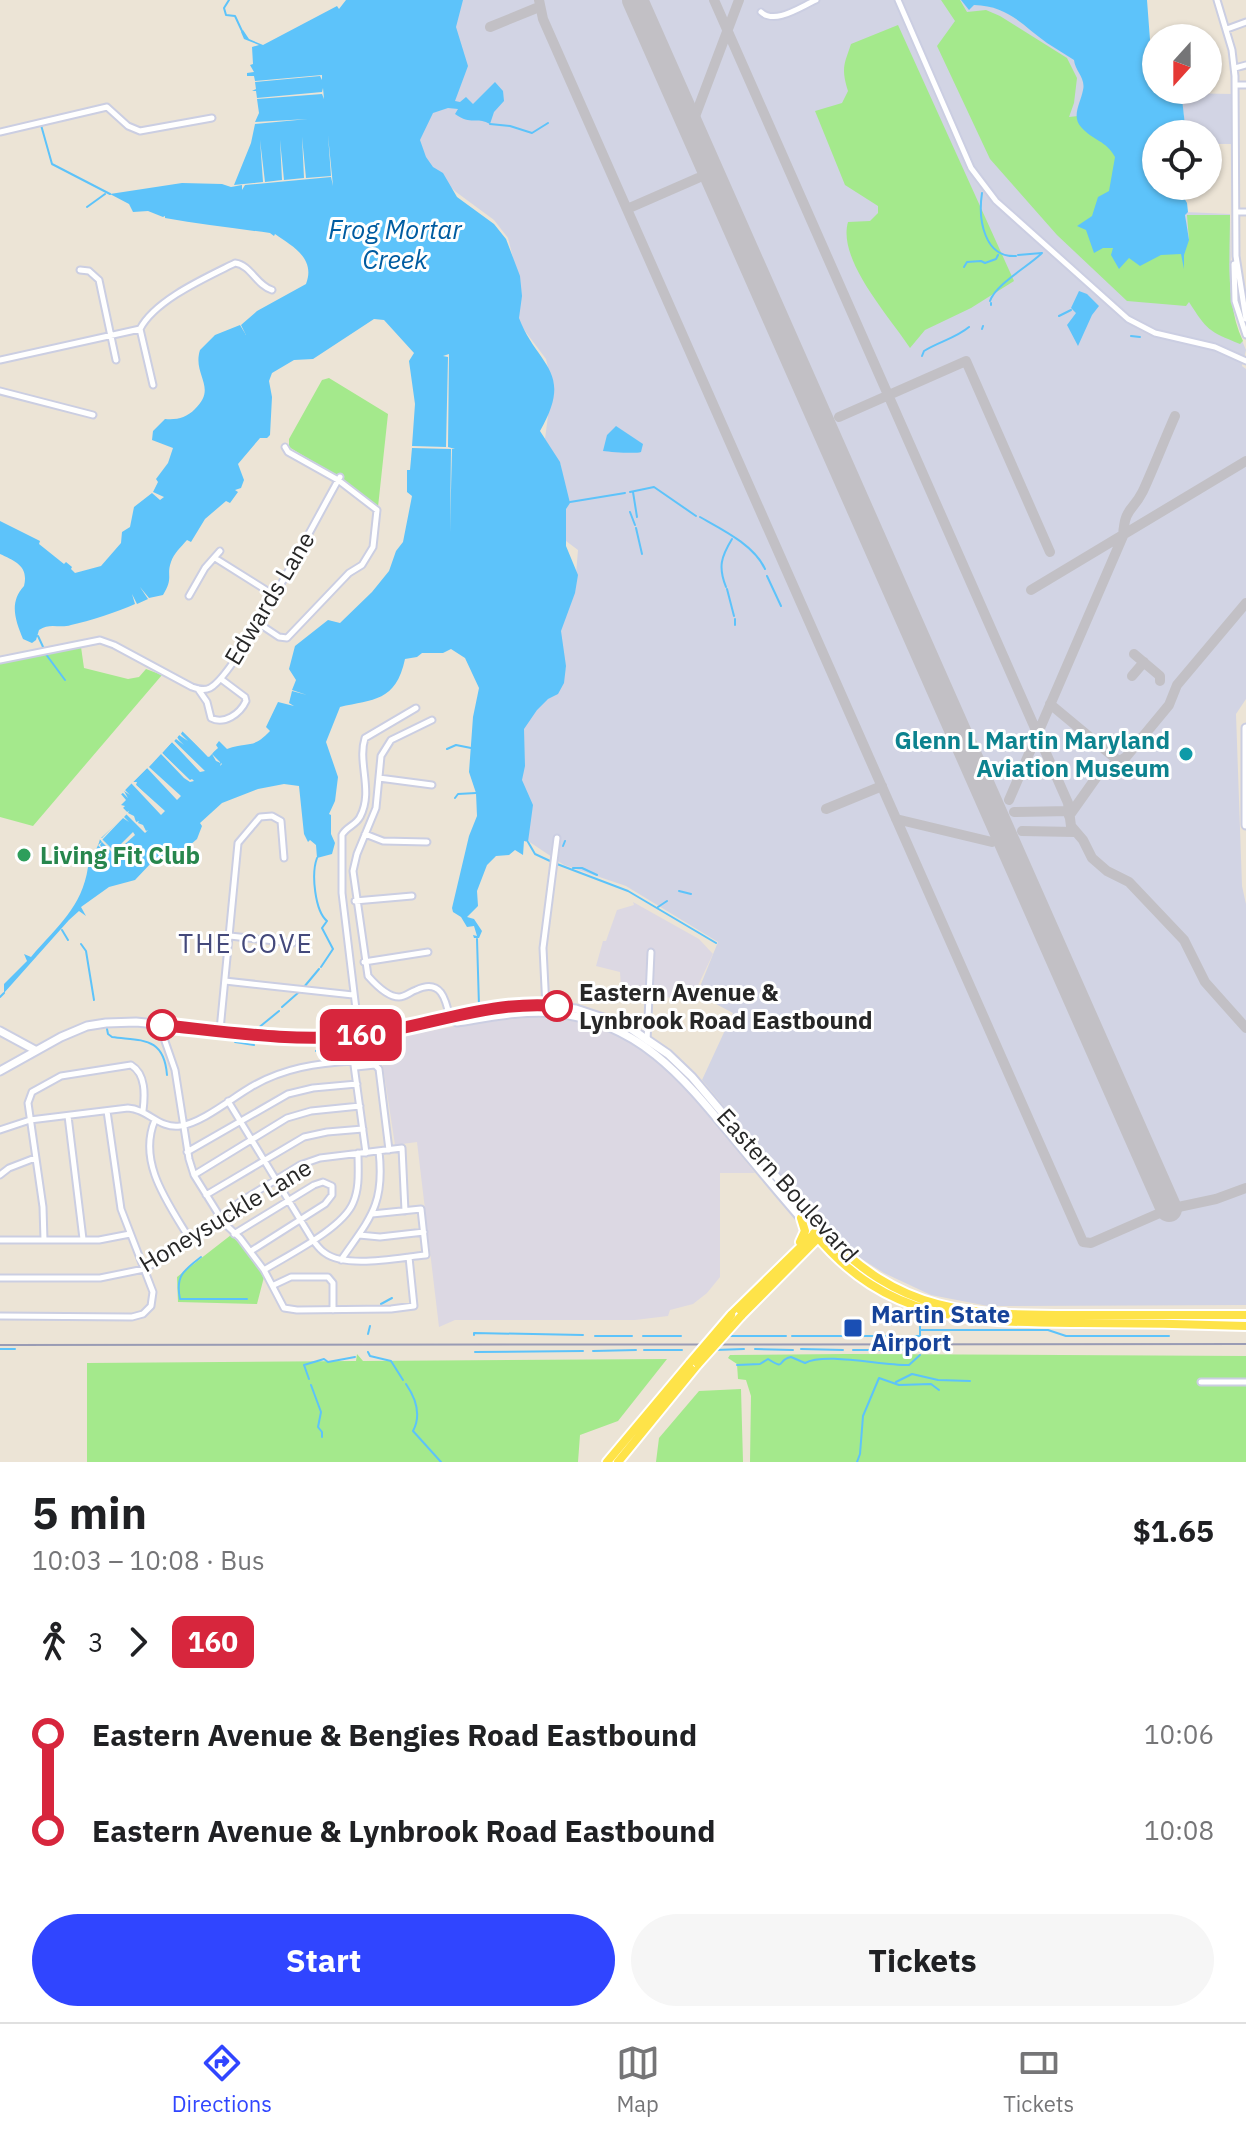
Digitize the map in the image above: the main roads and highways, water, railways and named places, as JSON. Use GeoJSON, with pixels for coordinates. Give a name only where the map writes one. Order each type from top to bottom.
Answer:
{"type":"FeatureCollection","features":[{"type":"Feature","properties":{"kind":"main road"},"geometry":{"type":"LineString","coordinates":[[1246,728],[1246,825]]}},
{"type":"Feature","properties":{"kind":"main road","name":"Eastern Boulevard"},"geometry":{"type":"LineString","coordinates":[[0,1071],[49,1043],[100,1023],[159,1024],[312,1038],[354,1036],[499,1008],[596,1014],[627,1026],[686,1071],[839,1260],[892,1297],[931,1312],[1001,1323],[1189,1324],[1246,1321]]}},
{"type":"Feature","properties":{"kind":"main road"},"geometry":{"type":"LineString","coordinates":[[0,1031],[35,1050]]}},
{"type":"Feature","properties":{"kind":"main road","name":"Eastern Boulevard"},"geometry":{"type":"LineString","coordinates":[[646,1042],[685,1081],[801,1218],[882,1281],[916,1298],[959,1311],[1246,1321]]}},
{"type":"Feature","properties":{"kind":"main road"},"geometry":{"type":"LineString","coordinates":[[22,1043],[49,1043]]}},
{"type":"Feature","properties":{"kind":"main road"},"geometry":{"type":"LineString","coordinates":[[21,1058],[22,1043]]}},
{"type":"Feature","properties":{"kind":"main road"},"geometry":{"type":"LineString","coordinates":[[607,1462],[787,1258],[803,1237],[805,1231],[801,1218]]}},
{"type":"Feature","properties":{"kind":"main road"},"geometry":{"type":"LineString","coordinates":[[787,1258],[819,1233]]}},
{"type":"Feature","properties":{"kind":"main road"},"geometry":{"type":"LineString","coordinates":[[736,1315],[782,1274],[819,1233]]}},
{"type":"Feature","properties":{"kind":"main road"},"geometry":{"type":"LineString","coordinates":[[782,1274],[814,1248],[839,1260]]}},
{"type":"Feature","properties":{"kind":"main road"},"geometry":{"type":"LineString","coordinates":[[618,1462],[694,1363]]}},
{"type":"Feature","properties":{"kind":"water","name":"Frog Mortar Creek"},"geometry":{"type":"Polygon","coordinates":[[[346,0],[463,0],[456,27],[468,66],[455,101],[460,102],[466,97],[473,104],[495,82],[503,91],[504,101],[494,112],[490,124],[461,118],[455,114],[458,109],[448,108],[433,113],[420,140],[426,157],[433,167],[443,173],[457,197],[494,224],[506,239],[520,276],[522,296],[519,318],[553,381],[550,411],[540,431],[560,462],[570,503],[566,509],[566,546],[578,575],[561,631],[566,666],[564,683],[558,694],[537,710],[524,729],[525,766],[522,780],[533,805],[523,855],[515,850],[509,855],[496,856],[487,865],[477,891],[478,906],[467,917],[474,919],[482,931],[479,938],[474,938],[473,935],[477,936],[474,926],[467,927],[452,908],[469,836],[477,816],[476,793],[469,772],[473,717],[479,688],[465,658],[451,649],[443,653],[422,653],[405,659],[396,684],[382,696],[340,707],[326,742],[338,777],[335,801],[329,814],[335,843],[332,854],[317,858],[316,845],[310,840],[308,842],[304,834],[299,786],[284,784],[258,789],[222,803],[200,823],[202,826],[197,839],[174,859],[153,861],[135,880],[109,887],[81,907],[86,916],[79,911],[69,920],[4,993],[4,984],[27,961],[24,954],[31,957],[74,905],[100,839],[114,851],[101,838],[127,814],[146,832],[120,805],[125,800],[120,795],[132,783],[163,812],[133,782],[161,753],[190,781],[162,753],[172,742],[201,770],[174,741],[176,738],[179,740],[177,737],[183,731],[208,757],[218,748],[216,745],[219,741],[227,749],[259,741],[270,731],[266,727],[278,702],[294,706],[289,703],[292,691],[307,695],[292,690],[296,680],[289,669],[295,646],[328,620],[340,623],[389,571],[403,542],[412,496],[407,492],[407,470],[410,470],[412,448],[451,449],[450,532],[452,449],[455,449],[448,447],[449,354],[443,356],[448,357],[446,447],[412,446],[415,404],[409,361],[414,353],[384,320],[374,319],[313,359],[294,360],[272,373],[269,381],[272,397],[270,435],[260,438],[238,464],[244,480],[241,488],[235,490],[238,492],[230,503],[226,501],[205,519],[191,542],[187,540],[176,553],[163,595],[149,598],[140,587],[148,599],[137,604],[132,594],[135,604],[128,607],[67,626],[43,628],[32,643],[23,639],[15,605],[25,579],[23,569],[16,562],[0,554],[0,521],[40,541],[39,544],[64,564],[66,562],[75,573],[101,566],[121,543],[122,532],[130,527],[134,507],[152,493],[160,500],[164,497],[153,492],[158,482],[156,479],[168,463],[173,448],[152,440],[153,431],[165,419],[177,419],[188,414],[201,401],[205,387],[199,367],[200,350],[215,335],[240,325],[246,335],[241,325],[257,311],[306,284],[308,275],[308,267],[301,254],[275,234],[165,218],[148,211],[133,212],[129,204],[110,194],[182,183],[231,187],[242,185],[242,190],[245,185],[331,177],[333,186],[328,135],[331,176],[306,178],[302,137],[304,178],[284,180],[280,140],[282,180],[265,182],[260,140],[263,182],[234,185],[251,143],[255,124],[308,119],[255,122],[259,113],[257,99],[322,94],[324,99],[323,88],[322,92],[257,98],[256,91],[252,91],[256,89],[255,82],[320,76],[322,80],[322,75],[255,81],[254,76],[247,76],[247,73],[254,72],[250,65],[253,64],[252,47],[259,45],[244,39],[241,32],[243,30],[249,39],[263,45],[337,6],[339,9],[346,0]]]}},
{"type":"Feature","properties":{"kind":"water"},"geometry":{"type":"Polygon","coordinates":[[[961,0],[1147,0],[1149,24],[1142,24],[1142,104],[1183,104],[1184,120],[1142,120],[1142,200],[1185,200],[1189,240],[1184,269],[1181,254],[1161,255],[1140,266],[1129,258],[1119,269],[1111,255],[1113,248],[1103,248],[1094,253],[1086,230],[1077,226],[1092,216],[1098,197],[1109,191],[1115,157],[1108,147],[1078,123],[1077,114],[1084,86],[1074,60],[1006,13],[974,5],[969,10],[961,0]]]}},
{"type":"Feature","properties":{"kind":"water"},"geometry":{"type":"Polygon","coordinates":[[[1079,291],[1099,306],[1078,346],[1067,325],[1076,313],[1071,308],[1079,291]]]}},
{"type":"Feature","properties":{"kind":"water"},"geometry":{"type":"Polygon","coordinates":[[[616,426],[643,444],[641,452],[603,451],[607,435],[616,426]]]}},
{"type":"Feature","properties":{"kind":"waterway","name":"Frog Mortar Creek"},"geometry":{"type":"LineString","coordinates":[[229,0],[224,8],[226,15],[235,16],[242,31]]}},
{"type":"Feature","properties":{"kind":"waterway","name":"Frog Mortar Creek"},"geometry":{"type":"LineString","coordinates":[[490,124],[532,133],[548,123]]}},
{"type":"Feature","properties":{"kind":"waterway"},"geometry":{"type":"LineString","coordinates":[[41,125],[52,164],[110,194]]}},
{"type":"Feature","properties":{"kind":"waterway"},"geometry":{"type":"LineString","coordinates":[[982,193],[981,214],[990,244],[1005,255],[1016,256]]}},
{"type":"Feature","properties":{"kind":"waterway"},"geometry":{"type":"LineString","coordinates":[[87,207],[105,194]]}},
{"type":"Feature","properties":{"kind":"waterway"},"geometry":{"type":"LineString","coordinates":[[1018,255],[1042,253]]}},
{"type":"Feature","properties":{"kind":"waterway"},"geometry":{"type":"LineString","coordinates":[[990,301],[1006,282],[1042,253]]}},
{"type":"Feature","properties":{"kind":"waterway"},"geometry":{"type":"LineString","coordinates":[[964,267],[967,262],[985,263],[998,255]]}},
{"type":"Feature","properties":{"kind":"waterway"},"geometry":{"type":"LineString","coordinates":[[1059,316],[1071,310]]}},
{"type":"Feature","properties":{"kind":"waterway"},"geometry":{"type":"LineString","coordinates":[[922,356],[924,351],[969,327]]}},
{"type":"Feature","properties":{"kind":"waterway"},"geometry":{"type":"LineString","coordinates":[[1131,336],[1140,337]]}},
{"type":"Feature","properties":{"kind":"waterway"},"geometry":{"type":"LineString","coordinates":[[630,492],[654,487],[696,516]]}},
{"type":"Feature","properties":{"kind":"waterway"},"geometry":{"type":"LineString","coordinates":[[633,492],[637,517]]}},
{"type":"Feature","properties":{"kind":"waterway"},"geometry":{"type":"LineString","coordinates":[[570,502],[625,493]]}},
{"type":"Feature","properties":{"kind":"waterway"},"geometry":{"type":"LineString","coordinates":[[630,512],[635,525]]}},
{"type":"Feature","properties":{"kind":"waterway"},"geometry":{"type":"LineString","coordinates":[[700,517],[746,545],[765,569]]}},
{"type":"Feature","properties":{"kind":"waterway"},"geometry":{"type":"LineString","coordinates":[[636,528],[642,554]]}},
{"type":"Feature","properties":{"kind":"waterway"},"geometry":{"type":"LineString","coordinates":[[726,587],[722,562],[732,539]]}},
{"type":"Feature","properties":{"kind":"waterway"},"geometry":{"type":"LineString","coordinates":[[767,576],[781,606]]}},
{"type":"Feature","properties":{"kind":"waterway"},"geometry":{"type":"LineString","coordinates":[[727,589],[734,616]]}},
{"type":"Feature","properties":{"kind":"waterway"},"geometry":{"type":"LineString","coordinates":[[735,619],[735,625]]}},
{"type":"Feature","properties":{"kind":"waterway"},"geometry":{"type":"LineString","coordinates":[[38,636],[44,649]]}},
{"type":"Feature","properties":{"kind":"waterway"},"geometry":{"type":"LineString","coordinates":[[45,653],[65,680]]}},
{"type":"Feature","properties":{"kind":"waterway"},"geometry":{"type":"LineString","coordinates":[[447,749],[456,745],[471,748]]}},
{"type":"Feature","properties":{"kind":"waterway"},"geometry":{"type":"LineString","coordinates":[[455,798],[458,794],[476,793]]}},
{"type":"Feature","properties":{"kind":"waterway"},"geometry":{"type":"LineString","coordinates":[[563,846],[565,841]]}},
{"type":"Feature","properties":{"kind":"waterway","name":"Frog Mortar Creek"},"geometry":{"type":"LineString","coordinates":[[528,842],[535,854],[550,861]]}},
{"type":"Feature","properties":{"kind":"waterway"},"geometry":{"type":"LineString","coordinates":[[317,858],[315,892],[327,921],[322,928],[333,949],[321,967]]}},
{"type":"Feature","properties":{"kind":"waterway"},"geometry":{"type":"LineString","coordinates":[[557,864],[628,891],[716,943]]}},
{"type":"Feature","properties":{"kind":"waterway"},"geometry":{"type":"LineString","coordinates":[[573,868],[582,868],[597,875]]}},
{"type":"Feature","properties":{"kind":"waterway"},"geometry":{"type":"LineString","coordinates":[[679,891],[691,894]]}},
{"type":"Feature","properties":{"kind":"waterway"},"geometry":{"type":"LineString","coordinates":[[658,907],[667,901]]}},
{"type":"Feature","properties":{"kind":"waterway"},"geometry":{"type":"LineString","coordinates":[[62,930],[68,940]]}},
{"type":"Feature","properties":{"kind":"waterway","name":"Frog Mortar Creek"},"geometry":{"type":"LineString","coordinates":[[477,939],[479,1006]]}},
{"type":"Feature","properties":{"kind":"waterway"},"geometry":{"type":"LineString","coordinates":[[81,944],[86,951],[94,1000]]}},
{"type":"Feature","properties":{"kind":"waterway"},"geometry":{"type":"LineString","coordinates":[[304,987],[319,969]]}},
{"type":"Feature","properties":{"kind":"waterway"},"geometry":{"type":"LineString","coordinates":[[282,1007],[299,992]]}},
{"type":"Feature","properties":{"kind":"waterway","name":"Frog Mortar Creek"},"geometry":{"type":"LineString","coordinates":[[0,997],[4,993]]}},
{"type":"Feature","properties":{"kind":"waterway"},"geometry":{"type":"LineString","coordinates":[[257,1029],[279,1011]]}},
{"type":"Feature","properties":{"kind":"waterway"},"geometry":{"type":"LineString","coordinates":[[107,1029],[112,1037],[141,1040],[156,1047],[165,1062],[167,1075]]}},
{"type":"Feature","properties":{"kind":"waterway"},"geometry":{"type":"LineString","coordinates":[[235,1042],[254,1045]]}},
{"type":"Feature","properties":{"kind":"waterway"},"geometry":{"type":"LineString","coordinates":[[316,1051],[329,1046]]}},
{"type":"Feature","properties":{"kind":"waterway"},"geometry":{"type":"LineString","coordinates":[[201,1257],[182,1274],[180,1299],[247,1299]]}},
{"type":"Feature","properties":{"kind":"waterway"},"geometry":{"type":"LineString","coordinates":[[381,1304],[392,1298]]}},
{"type":"Feature","properties":{"kind":"waterway"},"geometry":{"type":"LineString","coordinates":[[853,1336],[920,1336],[920,1325]]}},
{"type":"Feature","properties":{"kind":"waterway"},"geometry":{"type":"LineString","coordinates":[[368,1334],[370,1326]]}},
{"type":"Feature","properties":{"kind":"waterway"},"geometry":{"type":"LineString","coordinates":[[920,1330],[1048,1330],[1066,1336],[1169,1336]]}},
{"type":"Feature","properties":{"kind":"waterway"},"geometry":{"type":"LineString","coordinates":[[474,1335],[583,1335]]}},
{"type":"Feature","properties":{"kind":"waterway"},"geometry":{"type":"LineString","coordinates":[[595,1336],[632,1336]]}},
{"type":"Feature","properties":{"kind":"waterway"},"geometry":{"type":"LineString","coordinates":[[643,1336],[681,1336]]}},
{"type":"Feature","properties":{"kind":"waterway"},"geometry":{"type":"LineString","coordinates":[[729,1336],[786,1336]]}},
{"type":"Feature","properties":{"kind":"waterway"},"geometry":{"type":"LineString","coordinates":[[792,1336],[844,1336]]}},
{"type":"Feature","properties":{"kind":"waterway"},"geometry":{"type":"LineString","coordinates":[[0,1349],[15,1349]]}},
{"type":"Feature","properties":{"kind":"waterway"},"geometry":{"type":"LineString","coordinates":[[715,1350],[744,1349]]}},
{"type":"Feature","properties":{"kind":"waterway"},"geometry":{"type":"LineString","coordinates":[[755,1349],[793,1350]]}},
{"type":"Feature","properties":{"kind":"waterway"},"geometry":{"type":"LineString","coordinates":[[801,1349],[843,1350]]}},
{"type":"Feature","properties":{"kind":"waterway"},"geometry":{"type":"LineString","coordinates":[[593,1351],[636,1350]]}},
{"type":"Feature","properties":{"kind":"waterway"},"geometry":{"type":"LineString","coordinates":[[644,1350],[682,1350]]}},
{"type":"Feature","properties":{"kind":"waterway"},"geometry":{"type":"LineString","coordinates":[[853,1350],[920,1350]]}},
{"type":"Feature","properties":{"kind":"waterway"},"geometry":{"type":"LineString","coordinates":[[475,1352],[583,1351]]}},
{"type":"Feature","properties":{"kind":"waterway"},"geometry":{"type":"LineString","coordinates":[[368,1352],[370,1356],[391,1361],[403,1380]]}},
{"type":"Feature","properties":{"kind":"waterway"},"geometry":{"type":"LineString","coordinates":[[737,1365],[760,1364],[768,1359],[780,1364],[791,1357],[805,1363],[840,1359],[909,1365],[920,1355]]}},
{"type":"Feature","properties":{"kind":"waterway"},"geometry":{"type":"LineString","coordinates":[[309,1379],[304,1365],[324,1359],[328,1362],[355,1357]]}},
{"type":"Feature","properties":{"kind":"waterway"},"geometry":{"type":"LineString","coordinates":[[896,1382],[912,1374],[938,1380],[970,1381]]}},
{"type":"Feature","properties":{"kind":"waterway"},"geometry":{"type":"LineString","coordinates":[[857,1462],[863,1416],[879,1378],[899,1385],[931,1384],[939,1390]]}},
{"type":"Feature","properties":{"kind":"waterway"},"geometry":{"type":"LineString","coordinates":[[406,1384],[417,1408],[413,1431],[441,1462]]}},
{"type":"Feature","properties":{"kind":"waterway"},"geometry":{"type":"LineString","coordinates":[[311,1385],[321,1412],[318,1427],[322,1437]]}},
{"type":"Feature","properties":{"kind":"railway"},"geometry":{"type":"LineString","coordinates":[[0,1345],[1246,1344]]}},
{"type":"Feature","properties":{"kind":"place","name":"Glenn L Martin Maryland Aviation Museum"},"geometry":{"type":"Point","coordinates":[1186,754]}},
{"type":"Feature","properties":{"kind":"place","name":"Living Fit Club"},"geometry":{"type":"Point","coordinates":[24,855]}},
{"type":"Feature","properties":{"kind":"place","name":"Eastern Avenue & Lynbrook Road Eastbound"},"geometry":{"type":"Point","coordinates":[557,1006]}},
{"type":"Feature","properties":{"kind":"place","name":"Martin State Airport"},"geometry":{"type":"Point","coordinates":[853,1328]}},
{"type":"Feature","properties":{"kind":"district","name":"THE COVE"},"geometry":{"type":"Point","coordinates":[246,943]}}]}
